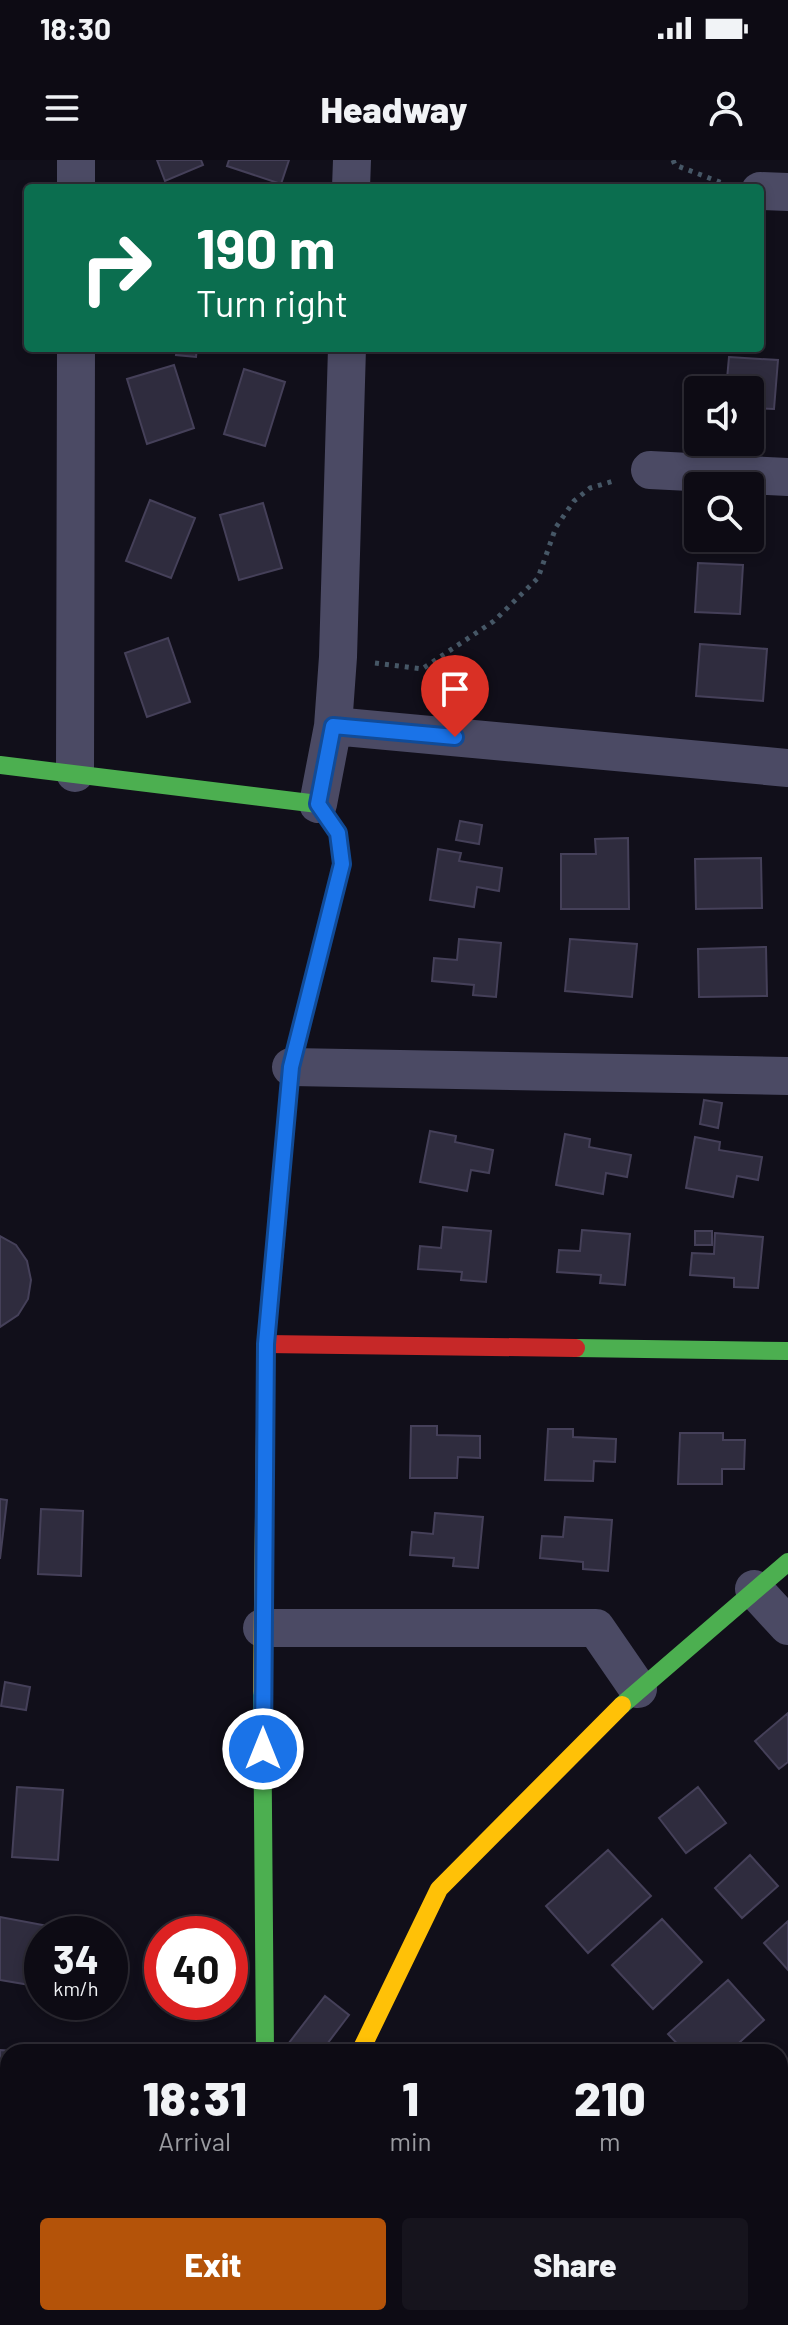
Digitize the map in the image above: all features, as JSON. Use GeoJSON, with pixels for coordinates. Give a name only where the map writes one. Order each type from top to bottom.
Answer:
{"type":"FeatureCollection","features":[{"type":"Feature","properties":{"kind":"street"},"geometry":{"type":"LineString","coordinates":[[76,160],[76,184]]}},
{"type":"Feature","properties":{"kind":"street"},"geometry":{"type":"LineString","coordinates":[[351,184],[352,160]]}},
{"type":"Feature","properties":{"kind":"street"},"geometry":{"type":"LineString","coordinates":[[764,191],[788,192]]}},
{"type":"Feature","properties":{"kind":"street"},"geometry":{"type":"LineString","coordinates":[[75,773],[76,352]]}},
{"type":"Feature","properties":{"kind":"street"},"geometry":{"type":"LineString","coordinates":[[265,2044],[262,1628],[266,1344],[291,1067],[342,864],[338,833],[318,804],[333,726],[338,657],[347,352]]}},
{"type":"Feature","properties":{"kind":"street"},"geometry":{"type":"LineString","coordinates":[[650,470],[788,477]]}},
{"type":"Feature","properties":{"kind":"street"},"geometry":{"type":"LineString","coordinates":[[333,726],[788,768]]}},
{"type":"Feature","properties":{"kind":"street"},"geometry":{"type":"LineString","coordinates":[[0,765],[318,804]]}},
{"type":"Feature","properties":{"kind":"street"},"geometry":{"type":"LineString","coordinates":[[291,1067],[788,1076]]}},
{"type":"Feature","properties":{"kind":"street"},"geometry":{"type":"LineString","coordinates":[[266,1344],[788,1351]]}},
{"type":"Feature","properties":{"kind":"street"},"geometry":{"type":"LineString","coordinates":[[364,2044],[439,1889],[638,1689],[788,1562]]}},
{"type":"Feature","properties":{"kind":"street"},"geometry":{"type":"LineString","coordinates":[[754,1589],[788,1626]]}},
{"type":"Feature","properties":{"kind":"street"},"geometry":{"type":"LineString","coordinates":[[262,1628],[596,1628],[638,1689]]}},
{"type":"Feature","properties":{"kind":"path"},"geometry":{"type":"LineString","coordinates":[[673,160],[675,165],[725,184]]}},
{"type":"Feature","properties":{"kind":"path"},"geometry":{"type":"LineString","coordinates":[[338,657],[422,669],[494,621],[538,578],[556,527],[574,501],[590,488],[650,470]]}},
{"type":"Feature","properties":{"kind":"building"},"geometry":{"type":"Polygon","coordinates":[[[157,160],[201,160],[203,165],[165,181],[157,160]]]}},
{"type":"Feature","properties":{"kind":"building"},"geometry":{"type":"Polygon","coordinates":[[[229,160],[289,160],[281,184],[227,166],[229,160]]]}},
{"type":"Feature","properties":{"kind":"building"},"geometry":{"type":"Polygon","coordinates":[[[176,352],[197,352],[196,357],[176,355],[176,352]]]}},
{"type":"Feature","properties":{"kind":"building"},"geometry":{"type":"Polygon","coordinates":[[[729,357],[778,360],[774,409],[764,409],[764,376],[727,376],[729,357]]]}},
{"type":"Feature","properties":{"kind":"building"},"geometry":{"type":"Polygon","coordinates":[[[174,365],[194,428],[147,444],[127,379],[174,365]]]}},
{"type":"Feature","properties":{"kind":"building"},"geometry":{"type":"Polygon","coordinates":[[[244,369],[285,382],[265,446],[224,434],[244,369]]]}},
{"type":"Feature","properties":{"kind":"building"},"geometry":{"type":"Polygon","coordinates":[[[150,500],[195,518],[171,578],[126,561],[150,500]]]}},
{"type":"Feature","properties":{"kind":"building"},"geometry":{"type":"Polygon","coordinates":[[[263,503],[282,568],[239,580],[220,515],[263,503]]]}},
{"type":"Feature","properties":{"kind":"building"},"geometry":{"type":"Polygon","coordinates":[[[698,563],[743,565],[740,614],[695,612],[698,563]]]}},
{"type":"Feature","properties":{"kind":"building"},"geometry":{"type":"Polygon","coordinates":[[[168,638],[190,702],[147,717],[125,653],[168,638]]]}},
{"type":"Feature","properties":{"kind":"building"},"geometry":{"type":"Polygon","coordinates":[[[700,644],[767,649],[763,701],[696,696],[700,644]]]}},
{"type":"Feature","properties":{"kind":"building"},"geometry":{"type":"Polygon","coordinates":[[[460,821],[482,825],[479,844],[456,840],[460,821]]]}},
{"type":"Feature","properties":{"kind":"building"},"geometry":{"type":"Polygon","coordinates":[[[628,838],[629,909],[561,909],[561,854],[596,854],[595,839],[628,838]]]}},
{"type":"Feature","properties":{"kind":"building"},"geometry":{"type":"Polygon","coordinates":[[[438,849],[461,853],[459,861],[502,868],[499,891],[477,887],[474,907],[430,900],[438,849]]]}},
{"type":"Feature","properties":{"kind":"building"},"geometry":{"type":"Polygon","coordinates":[[[761,858],[762,908],[696,909],[695,859],[761,858]]]}},
{"type":"Feature","properties":{"kind":"building"},"geometry":{"type":"Polygon","coordinates":[[[459,939],[501,943],[496,997],[473,995],[474,985],[432,981],[434,958],[457,960],[459,939]]]}},
{"type":"Feature","properties":{"kind":"building"},"geometry":{"type":"Polygon","coordinates":[[[570,939],[637,944],[632,997],[565,991],[570,939]]]}},
{"type":"Feature","properties":{"kind":"building"},"geometry":{"type":"Polygon","coordinates":[[[766,947],[767,996],[699,997],[698,949],[766,947]]]}},
{"type":"Feature","properties":{"kind":"building"},"geometry":{"type":"Polygon","coordinates":[[[704,1100],[722,1103],[718,1128],[700,1124],[704,1100]]]}},
{"type":"Feature","properties":{"kind":"building"},"geometry":{"type":"Polygon","coordinates":[[[430,1131],[456,1136],[455,1142],[493,1150],[489,1173],[471,1170],[467,1191],[420,1182],[430,1131]]]}},
{"type":"Feature","properties":{"kind":"building"},"geometry":{"type":"Polygon","coordinates":[[[565,1134],[590,1139],[589,1147],[631,1155],[627,1177],[606,1173],[603,1194],[556,1185],[565,1134]]]}},
{"type":"Feature","properties":{"kind":"building"},"geometry":{"type":"Polygon","coordinates":[[[695,1137],[720,1142],[719,1150],[762,1157],[758,1180],[737,1176],[733,1197],[686,1188],[695,1137]]]}},
{"type":"Feature","properties":{"kind":"building"},"geometry":{"type":"Polygon","coordinates":[[[443,1227],[491,1231],[486,1282],[461,1280],[462,1272],[418,1269],[420,1246],[441,1248],[443,1227]]]}},
{"type":"Feature","properties":{"kind":"building"},"geometry":{"type":"Polygon","coordinates":[[[582,1230],[630,1234],[625,1285],[600,1283],[601,1275],[557,1272],[559,1250],[580,1251],[582,1230]]]}},
{"type":"Feature","properties":{"kind":"building"},"geometry":{"type":"Polygon","coordinates":[[[695,1231],[712,1231],[712,1245],[695,1245],[695,1231]]]}},
{"type":"Feature","properties":{"kind":"building"},"geometry":{"type":"Polygon","coordinates":[[[715,1233],[763,1237],[758,1288],[734,1287],[734,1278],[690,1275],[692,1253],[714,1254],[715,1233]]]}},
{"type":"Feature","properties":{"kind":"building"},"geometry":{"type":"Polygon","coordinates":[[[0,1236],[16,1245],[27,1261],[31,1280],[28,1299],[18,1315],[0,1327],[0,1236]]]}},
{"type":"Feature","properties":{"kind":"building"},"geometry":{"type":"Polygon","coordinates":[[[411,1426],[437,1426],[437,1435],[480,1436],[480,1458],[458,1457],[457,1478],[410,1478],[411,1426]]]}},
{"type":"Feature","properties":{"kind":"building"},"geometry":{"type":"Polygon","coordinates":[[[548,1429],[573,1429],[573,1437],[616,1439],[615,1462],[594,1461],[593,1481],[545,1480],[548,1429]]]}},
{"type":"Feature","properties":{"kind":"building"},"geometry":{"type":"Polygon","coordinates":[[[680,1433],[723,1433],[723,1440],[745,1440],[744,1469],[722,1469],[722,1484],[678,1484],[680,1433]]]}},
{"type":"Feature","properties":{"kind":"building"},"geometry":{"type":"Polygon","coordinates":[[[0,1499],[7,1500],[0,1559],[0,1499]]]}},
{"type":"Feature","properties":{"kind":"building"},"geometry":{"type":"Polygon","coordinates":[[[41,1509],[83,1511],[81,1576],[38,1574],[41,1509]]]}},
{"type":"Feature","properties":{"kind":"building"},"geometry":{"type":"Polygon","coordinates":[[[435,1513],[483,1517],[478,1568],[453,1566],[454,1558],[410,1555],[412,1532],[433,1534],[435,1513]]]}},
{"type":"Feature","properties":{"kind":"building"},"geometry":{"type":"Polygon","coordinates":[[[565,1517],[612,1520],[608,1571],[583,1569],[583,1562],[540,1558],[542,1536],[563,1537],[565,1517]]]}},
{"type":"Feature","properties":{"kind":"building"},"geometry":{"type":"Polygon","coordinates":[[[5,1682],[30,1687],[26,1710],[1,1706],[5,1682]]]}},
{"type":"Feature","properties":{"kind":"building"},"geometry":{"type":"Polygon","coordinates":[[[788,1713],[788,1762],[779,1769],[755,1741],[788,1713]]]}},
{"type":"Feature","properties":{"kind":"building"},"geometry":{"type":"Polygon","coordinates":[[[17,1787],[63,1790],[58,1860],[12,1857],[17,1787]]]}},
{"type":"Feature","properties":{"kind":"building"},"geometry":{"type":"Polygon","coordinates":[[[698,1787],[726,1823],[686,1853],[659,1818],[698,1787]]]}},
{"type":"Feature","properties":{"kind":"building"},"geometry":{"type":"Polygon","coordinates":[[[608,1850],[651,1896],[588,1953],[546,1906],[608,1850]]]}},
{"type":"Feature","properties":{"kind":"building"},"geometry":{"type":"Polygon","coordinates":[[[750,1855],[778,1886],[742,1918],[715,1888],[750,1855]]]}},
{"type":"Feature","properties":{"kind":"building"},"geometry":{"type":"Polygon","coordinates":[[[0,1917],[24,1922],[24,1984],[0,1980],[0,1917]]]}},
{"type":"Feature","properties":{"kind":"building"},"geometry":{"type":"Polygon","coordinates":[[[662,1919],[702,1962],[653,2009],[612,1965],[662,1919]]]}},
{"type":"Feature","properties":{"kind":"building"},"geometry":{"type":"Polygon","coordinates":[[[788,1921],[788,1970],[764,1943],[788,1921]]]}},
{"type":"Feature","properties":{"kind":"building"},"geometry":{"type":"Polygon","coordinates":[[[728,1980],[764,2020],[738,2044],[677,2044],[668,2034],[728,1980]]]}},
{"type":"Feature","properties":{"kind":"building"},"geometry":{"type":"Polygon","coordinates":[[[325,1996],[349,2015],[327,2044],[288,2044],[325,1996]]]}},
{"type":"Feature","properties":{"kind":"traffic: fast"},"geometry":{"type":"LineString","coordinates":[[0,765],[318,804],[338,833],[342,864],[291,1067],[275,1248]]}},
{"type":"Feature","properties":{"kind":"traffic: fast"},"geometry":{"type":"LineString","coordinates":[[576,1348],[788,1351]]}},
{"type":"Feature","properties":{"kind":"traffic: fast"},"geometry":{"type":"LineString","coordinates":[[622,1705],[788,1562]]}},
{"type":"Feature","properties":{"kind":"traffic: fast"},"geometry":{"type":"LineString","coordinates":[[262,1691],[265,2044]]}},
{"type":"Feature","properties":{"kind":"traffic: slow"},"geometry":{"type":"LineString","coordinates":[[262,1691],[266,1344],[275,1248]]}},
{"type":"Feature","properties":{"kind":"traffic: slow"},"geometry":{"type":"LineString","coordinates":[[364,2044],[439,1889],[622,1705]]}},
{"type":"Feature","properties":{"kind":"traffic: jam"},"geometry":{"type":"LineString","coordinates":[[266,1344],[576,1348]]}},
{"type":"Feature","properties":{"kind":"route"},"geometry":{"type":"LineString","coordinates":[[263,1749],[266,1344],[291,1067],[342,864],[338,833],[318,804],[333,726],[455,737]]}}]}
